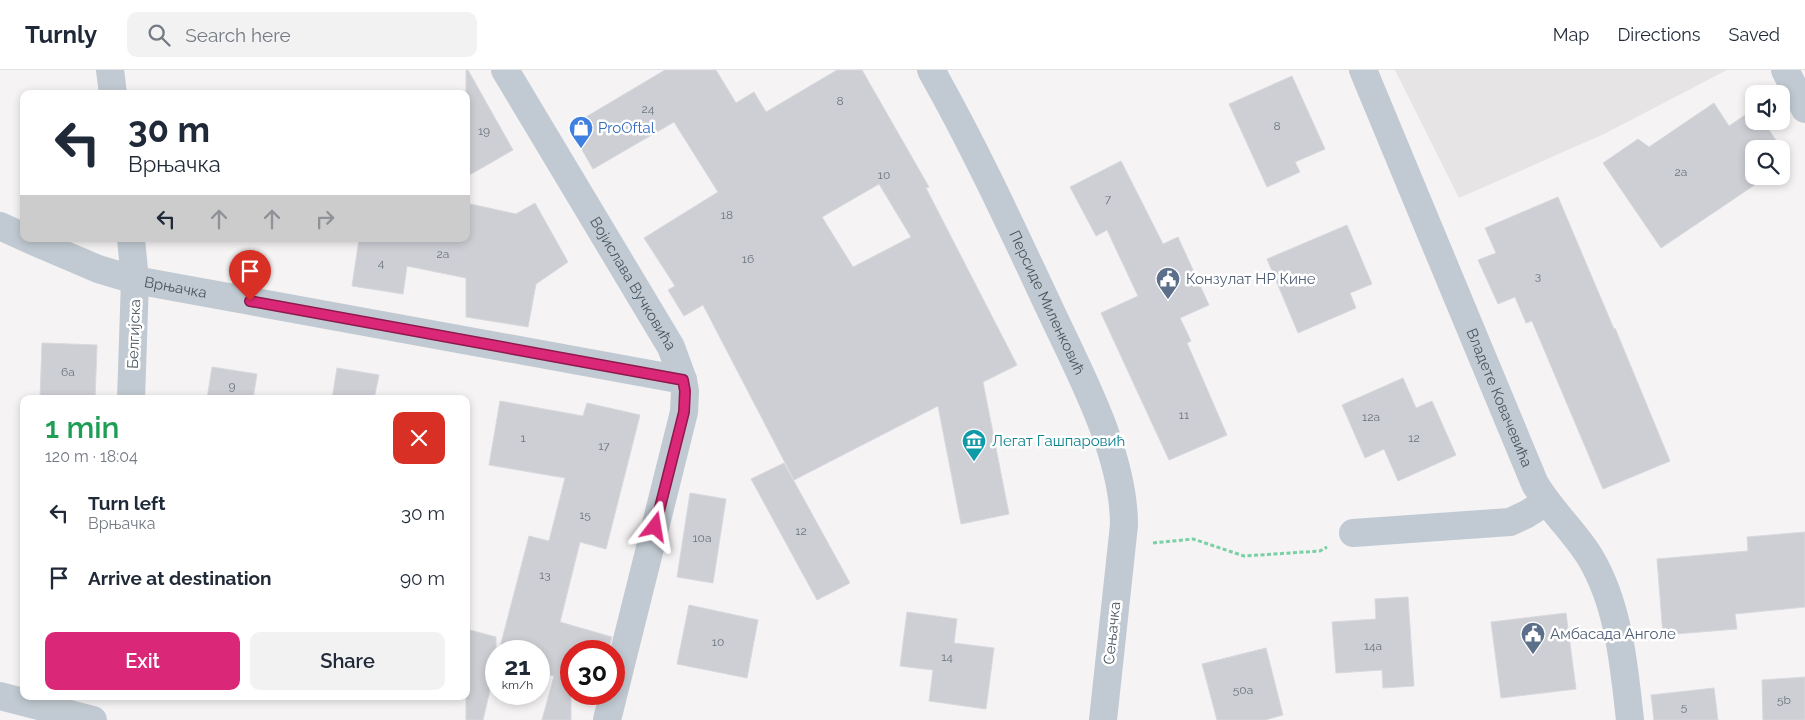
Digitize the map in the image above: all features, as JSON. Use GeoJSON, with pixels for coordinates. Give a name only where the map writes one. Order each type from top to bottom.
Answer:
{"type":"FeatureCollection","features":[{"type":"Feature","properties":{"kind":"street"},"geometry":{"type":"LineString","coordinates":[[110,70],[112,90]]}},
{"type":"Feature","properties":{"kind":"street","name":"Војислава Вучковића"},"geometry":{"type":"LineString","coordinates":[[505,70],[653,314],[671,347],[685,391],[684,412],[607,720]]}},
{"type":"Feature","properties":{"kind":"street","name":"Персиде Миленковић"},"geometry":{"type":"LineString","coordinates":[[931,70],[1002,206],[1091,397],[1120,482],[1124,506],[1122,546]]}},
{"type":"Feature","properties":{"kind":"street","name":"Владете Ковачевића"},"geometry":{"type":"LineString","coordinates":[[1363,70],[1525,462],[1546,502],[1578,538],[1600,576],[1618,635],[1630,720]]}},
{"type":"Feature","properties":{"kind":"street"},"geometry":{"type":"LineString","coordinates":[[1785,70],[1805,109]]}},
{"type":"Feature","properties":{"kind":"street"},"geometry":{"type":"LineString","coordinates":[[0,226],[20,235]]}},
{"type":"Feature","properties":{"kind":"street","name":"Врњачка"},"geometry":{"type":"LineString","coordinates":[[35,242],[98,269],[136,280],[683,380]]}},
{"type":"Feature","properties":{"kind":"street","name":"Белгијска"},"geometry":{"type":"LineString","coordinates":[[130,242],[136,280],[131,395]]}},
{"type":"Feature","properties":{"kind":"street"},"geometry":{"type":"LineString","coordinates":[[1353,533],[1510,522],[1546,502]]}},
{"type":"Feature","properties":{"kind":"street","name":"Сењачка"},"geometry":{"type":"LineString","coordinates":[[1102,720],[1122,546]]}},
{"type":"Feature","properties":{"kind":"street"},"geometry":{"type":"LineString","coordinates":[[0,696],[20,699]]}},
{"type":"Feature","properties":{"kind":"street"},"geometry":{"type":"LineString","coordinates":[[23,700],[87,711]]}},
{"type":"Feature","properties":{"kind":"path"},"geometry":{"type":"LineString","coordinates":[[1122,546],[1193,539],[1244,556],[1320,551]]}},
{"type":"Feature","properties":{"kind":"shaded area"},"geometry":{"type":"Polygon","coordinates":[[[1395,70],[1727,70],[1604,134],[1459,198],[1395,70]]]}},
{"type":"Feature","properties":{"kind":"building"},"geometry":{"type":"Polygon","coordinates":[[[466,70],[468,70],[513,150],[470,175],[470,90],[466,90],[466,70]]]}},
{"type":"Feature","properties":{"kind":"building"},"geometry":{"type":"Polygon","coordinates":[[[665,70],[716,70],[736,103],[754,92],[766,112],[837,70],[862,70],[929,187],[926,188],[1017,365],[983,382],[1009,514],[961,524],[938,406],[794,480],[703,305],[684,316],[668,290],[675,286],[644,238],[718,192],[674,122],[593,169],[569,127],[665,70]],[[879,184],[822,217],[853,267],[911,237],[879,184]]]}},
{"type":"Feature","properties":{"kind":"building"},"geometry":{"type":"Polygon","coordinates":[[[1292,76],[1325,149],[1295,162],[1300,172],[1267,187],[1229,104],[1292,76]]]}},
{"type":"Feature","properties":{"kind":"building"},"geometry":{"type":"Polygon","coordinates":[[[1714,103],[1729,126],[1745,115],[1745,130],[1769,130],[1776,140],[1745,140],[1745,185],[1755,185],[1661,248],[1603,163],[1638,139],[1649,147],[1714,103]]]}},
{"type":"Feature","properties":{"kind":"building"},"geometry":{"type":"Polygon","coordinates":[[[1121,161],[1163,244],[1178,237],[1209,305],[1180,318],[1191,341],[1187,343],[1227,435],[1169,460],[1101,313],[1138,296],[1107,230],[1096,236],[1070,187],[1121,161]]]}},
{"type":"Feature","properties":{"kind":"building"},"geometry":{"type":"Polygon","coordinates":[[[1558,197],[1670,461],[1603,489],[1532,321],[1526,323],[1515,297],[1498,304],[1478,260],[1496,253],[1485,228],[1558,197]]]}},
{"type":"Feature","properties":{"kind":"building"},"geometry":{"type":"Polygon","coordinates":[[[535,203],[568,262],[536,284],[528,327],[466,317],[466,278],[407,266],[403,294],[352,286],[359,242],[470,242],[470,204],[516,214],[535,203]]]}},
{"type":"Feature","properties":{"kind":"building"},"geometry":{"type":"Polygon","coordinates":[[[1347,225],[1372,284],[1350,293],[1356,308],[1298,333],[1267,259],[1347,225]]]}},
{"type":"Feature","properties":{"kind":"building"},"geometry":{"type":"Polygon","coordinates":[[[42,343],[97,345],[95,395],[40,395],[42,343]]]}},
{"type":"Feature","properties":{"kind":"building"},"geometry":{"type":"Polygon","coordinates":[[[212,367],[257,374],[254,395],[208,395],[212,367]]]}},
{"type":"Feature","properties":{"kind":"building"},"geometry":{"type":"Polygon","coordinates":[[[337,368],[379,375],[375,395],[333,395],[337,368]]]}},
{"type":"Feature","properties":{"kind":"building"},"geometry":{"type":"Polygon","coordinates":[[[1403,378],[1416,408],[1432,401],[1456,455],[1398,481],[1384,449],[1365,458],[1342,405],[1403,378]]]}},
{"type":"Feature","properties":{"kind":"building"},"geometry":{"type":"Polygon","coordinates":[[[500,401],[583,416],[587,403],[640,415],[606,549],[580,542],[560,622],[612,637],[611,640],[560,640],[560,705],[571,705],[571,720],[542,720],[546,705],[550,705],[550,691],[554,676],[550,675],[550,640],[502,640],[529,536],[549,541],[565,478],[489,465],[500,401]]]}},
{"type":"Feature","properties":{"kind":"building"},"geometry":{"type":"Polygon","coordinates":[[[784,463],[850,583],[817,600],[751,479],[784,463]]]}},
{"type":"Feature","properties":{"kind":"building"},"geometry":{"type":"Polygon","coordinates":[[[690,493],[726,499],[713,583],[677,577],[690,493]]]}},
{"type":"Feature","properties":{"kind":"building"},"geometry":{"type":"Polygon","coordinates":[[[1805,532],[1805,607],[1735,614],[1737,629],[1663,635],[1657,559],[1748,551],[1747,537],[1805,532]]]}},
{"type":"Feature","properties":{"kind":"building"},"geometry":{"type":"Polygon","coordinates":[[[1408,597],[1414,686],[1383,688],[1382,670],[1336,673],[1332,622],[1376,619],[1375,599],[1408,597]]]}},
{"type":"Feature","properties":{"kind":"building"},"geometry":{"type":"Polygon","coordinates":[[[689,605],[758,620],[747,678],[677,664],[689,605]]]}},
{"type":"Feature","properties":{"kind":"building"},"geometry":{"type":"Polygon","coordinates":[[[907,612],[957,619],[954,643],[994,648],[986,709],[929,701],[933,670],[900,666],[907,612]]]}},
{"type":"Feature","properties":{"kind":"building","name":"Амбасада Анголе"},"geometry":{"type":"Polygon","coordinates":[[[1566,613],[1576,689],[1501,698],[1491,622],[1566,613]]]}},
{"type":"Feature","properties":{"kind":"building"},"geometry":{"type":"Polygon","coordinates":[[[470,630],[496,637],[496,640],[485,640],[485,705],[487,705],[483,720],[466,720],[466,700],[470,700],[470,630]]]}},
{"type":"Feature","properties":{"kind":"building"},"geometry":{"type":"Polygon","coordinates":[[[1266,648],[1283,715],[1265,720],[1217,720],[1202,664],[1266,648]]]}},
{"type":"Feature","properties":{"kind":"building"},"geometry":{"type":"Polygon","coordinates":[[[1805,677],[1805,720],[1763,720],[1762,680],[1805,677]]]}},
{"type":"Feature","properties":{"kind":"building"},"geometry":{"type":"Polygon","coordinates":[[[1714,688],[1718,720],[1654,720],[1651,695],[1714,688]]]}},
{"type":"Feature","properties":{"kind":"place","name":"ProOftal"},"geometry":{"type":"Point","coordinates":[581,149]}},
{"type":"Feature","properties":{"kind":"place","name":"Конзулат НР Кине"},"geometry":{"type":"Point","coordinates":[1168,300]}},
{"type":"Feature","properties":{"kind":"place","name":"Легат Гашпаровић"},"geometry":{"type":"Point","coordinates":[974,462]}},
{"type":"Feature","properties":{"kind":"place","name":"Амбасада Анголе"},"geometry":{"type":"Point","coordinates":[1533,655]}},
{"type":"Feature","properties":{"kind":"route"},"geometry":{"type":"LineString","coordinates":[[250,301],[683,380],[685,391],[684,412],[655,527]]}}]}
